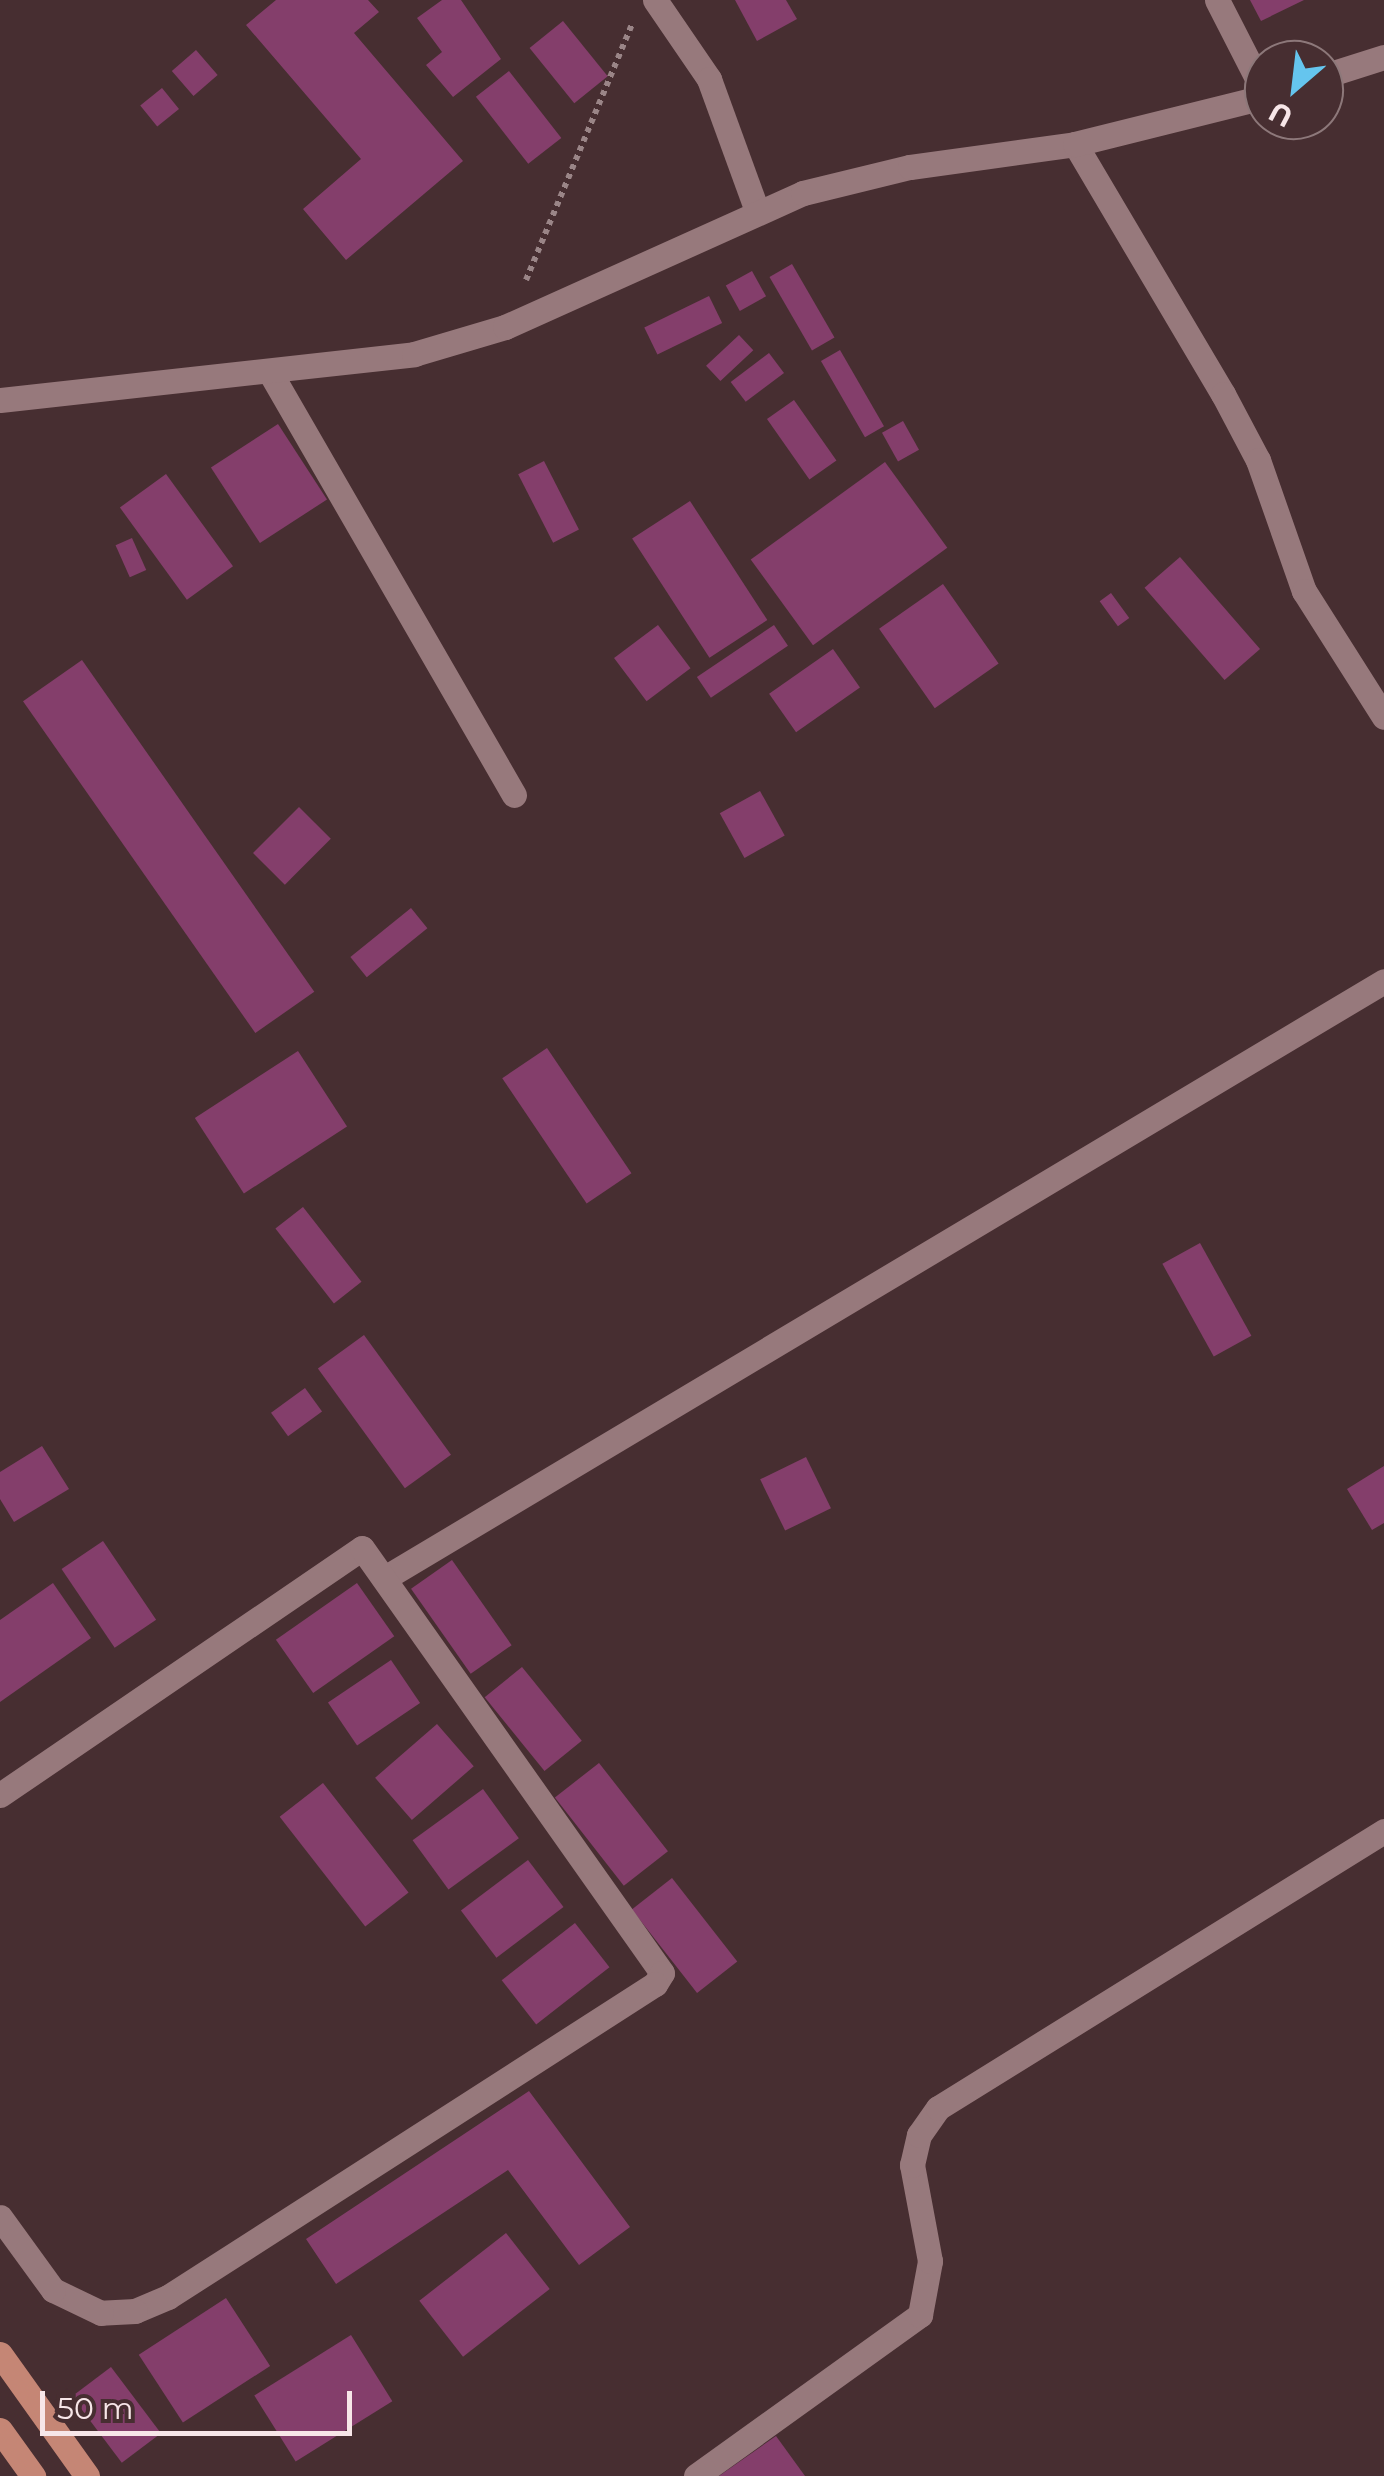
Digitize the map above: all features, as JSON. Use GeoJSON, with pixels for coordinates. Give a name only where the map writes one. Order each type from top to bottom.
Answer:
{"type":"FeatureCollection","features":[{"type":"Feature","properties":{"kind":"main road"},"geometry":{"type":"LineString","coordinates":[[0,2354],[87,2476]]}},
{"type":"Feature","properties":{"kind":"main road"},"geometry":{"type":"LineString","coordinates":[[0,2430],[33,2476]]}},
{"type":"Feature","properties":{"kind":"street"},"geometry":{"type":"LineString","coordinates":[[1217,0],[1244,54]]}},
{"type":"Feature","properties":{"kind":"street"},"geometry":{"type":"LineString","coordinates":[[645,6],[709,79],[757,212]]}},
{"type":"Feature","properties":{"kind":"street"},"geometry":{"type":"LineString","coordinates":[[1344,70],[1384,57]]}},
{"type":"Feature","properties":{"kind":"street"},"geometry":{"type":"LineString","coordinates":[[0,400],[271,374],[414,354],[505,327],[757,212],[848,180],[1075,144],[1244,99]]}},
{"type":"Feature","properties":{"kind":"street"},"geometry":{"type":"LineString","coordinates":[[1075,144],[1258,460],[1304,592],[1384,716]]}},
{"type":"Feature","properties":{"kind":"street"},"geometry":{"type":"LineString","coordinates":[[271,374],[514,796]]}},
{"type":"Feature","properties":{"kind":"street"},"geometry":{"type":"LineString","coordinates":[[388,1576],[1384,981]]}},
{"type":"Feature","properties":{"kind":"street"},"geometry":{"type":"LineString","coordinates":[[0,1794],[357,1549],[364,1549],[388,1576],[658,1967],[660,1980],[168,2298],[134,2311],[102,2313],[53,2290],[0,2217]]}},
{"type":"Feature","properties":{"kind":"street"},"geometry":{"type":"LineString","coordinates":[[696,2476],[920,2315],[930,2261],[912,2164],[919,2136],[938,2108],[1384,1831]]}},
{"type":"Feature","properties":{"kind":"path"},"geometry":{"type":"LineString","coordinates":[[505,327],[645,6]]}},
{"type":"Feature","properties":{"kind":"building"},"geometry":{"type":"Polygon","coordinates":[[[276,0],[368,0],[379,12],[354,33],[463,161],[346,260],[303,209],[361,159],[246,25],[276,0]]]}},
{"type":"Feature","properties":{"kind":"building"},"geometry":{"type":"Polygon","coordinates":[[[442,0],[461,0],[501,59],[453,97],[426,65],[442,52],[417,18],[442,0]]]}},
{"type":"Feature","properties":{"kind":"building"},"geometry":{"type":"Polygon","coordinates":[[[735,0],[786,0],[797,19],[757,41],[735,0]]]}},
{"type":"Feature","properties":{"kind":"building"},"geometry":{"type":"Polygon","coordinates":[[[1250,0],[1304,0],[1261,21],[1250,0]]]}},
{"type":"Feature","properties":{"kind":"building"},"geometry":{"type":"Polygon","coordinates":[[[563,21],[608,76],[574,103],[530,48],[563,21]]]}},
{"type":"Feature","properties":{"kind":"building"},"geometry":{"type":"Polygon","coordinates":[[[196,50],[218,75],[193,96],[172,71],[196,50]]]}},
{"type":"Feature","properties":{"kind":"building"},"geometry":{"type":"Polygon","coordinates":[[[509,71],[561,138],[528,164],[476,97],[509,71]]]}},
{"type":"Feature","properties":{"kind":"building"},"geometry":{"type":"Polygon","coordinates":[[[162,88],[179,109],[157,127],[140,106],[162,88]]]}},
{"type":"Feature","properties":{"kind":"building"},"geometry":{"type":"Polygon","coordinates":[[[792,264],[834,338],[812,351],[769,277],[792,264]]]}},
{"type":"Feature","properties":{"kind":"building"},"geometry":{"type":"Polygon","coordinates":[[[752,271],[766,296],[740,311],[726,286],[752,271]]]}},
{"type":"Feature","properties":{"kind":"building"},"geometry":{"type":"Polygon","coordinates":[[[709,296],[722,323],[657,355],[644,328],[709,296]]]}},
{"type":"Feature","properties":{"kind":"building"},"geometry":{"type":"Polygon","coordinates":[[[739,335],[753,350],[720,381],[706,366],[739,335]]]}},
{"type":"Feature","properties":{"kind":"building"},"geometry":{"type":"Polygon","coordinates":[[[840,350],[884,426],[865,437],[821,361],[840,350]]]}},
{"type":"Feature","properties":{"kind":"building"},"geometry":{"type":"Polygon","coordinates":[[[769,353],[784,373],[746,402],[731,382],[769,353]]]}},
{"type":"Feature","properties":{"kind":"building"},"geometry":{"type":"Polygon","coordinates":[[[794,400],[836,461],[809,480],[767,419],[794,400]]]}},
{"type":"Feature","properties":{"kind":"building"},"geometry":{"type":"Polygon","coordinates":[[[903,421],[919,450],[898,461],[882,433],[903,421]]]}},
{"type":"Feature","properties":{"kind":"building"},"geometry":{"type":"Polygon","coordinates":[[[278,424],[327,499],[260,543],[211,468],[278,424]]]}},
{"type":"Feature","properties":{"kind":"building"},"geometry":{"type":"Polygon","coordinates":[[[544,461],[579,530],[553,543],[518,474],[544,461]]]}},
{"type":"Feature","properties":{"kind":"building"},"geometry":{"type":"Polygon","coordinates":[[[885,462],[947,548],[813,645],[751,560],[885,462]]]}},
{"type":"Feature","properties":{"kind":"building"},"geometry":{"type":"Polygon","coordinates":[[[166,474],[233,566],[187,600],[120,508],[166,474]]]}},
{"type":"Feature","properties":{"kind":"building"},"geometry":{"type":"Polygon","coordinates":[[[690,501],[767,620],[709,658],[632,539],[690,501]]]}},
{"type":"Feature","properties":{"kind":"building"},"geometry":{"type":"Polygon","coordinates":[[[132,538],[146,570],[130,577],[116,545],[132,538]]]}},
{"type":"Feature","properties":{"kind":"building"},"geometry":{"type":"Polygon","coordinates":[[[1180,557],[1260,649],[1225,680],[1145,588],[1180,557]]]}},
{"type":"Feature","properties":{"kind":"building"},"geometry":{"type":"Polygon","coordinates":[[[943,584],[999,663],[935,708],[879,629],[943,584]]]}},
{"type":"Feature","properties":{"kind":"building"},"geometry":{"type":"Polygon","coordinates":[[[1111,593],[1129,618],[1118,626],[1100,601],[1111,593]]]}},
{"type":"Feature","properties":{"kind":"building"},"geometry":{"type":"Polygon","coordinates":[[[658,625],[690,668],[647,701],[614,658],[658,625]]]}},
{"type":"Feature","properties":{"kind":"building"},"geometry":{"type":"Polygon","coordinates":[[[774,625],[788,646],[711,698],[697,677],[774,625]]]}},
{"type":"Feature","properties":{"kind":"building"},"geometry":{"type":"Polygon","coordinates":[[[833,649],[860,688],[796,732],[769,694],[833,649]]]}},
{"type":"Feature","properties":{"kind":"building"},"geometry":{"type":"Polygon","coordinates":[[[82,660],[314,992],[255,1033],[23,701],[82,660]]]}},
{"type":"Feature","properties":{"kind":"building"},"geometry":{"type":"Polygon","coordinates":[[[760,791],[785,836],[744,858],[720,813],[760,791]]]}},
{"type":"Feature","properties":{"kind":"building"},"geometry":{"type":"Polygon","coordinates":[[[299,807],[331,839],[285,885],[253,853],[299,807]]]}},
{"type":"Feature","properties":{"kind":"building"},"geometry":{"type":"Polygon","coordinates":[[[411,908],[427,928],[367,977],[350,957],[411,908]]]}},
{"type":"Feature","properties":{"kind":"building"},"geometry":{"type":"Polygon","coordinates":[[[547,1048],[631,1173],[587,1203],[502,1078],[547,1048]]]}},
{"type":"Feature","properties":{"kind":"building"},"geometry":{"type":"Polygon","coordinates":[[[298,1051],[347,1126],[244,1193],[195,1118],[298,1051]]]}},
{"type":"Feature","properties":{"kind":"building"},"geometry":{"type":"Polygon","coordinates":[[[303,1207],[361,1282],[334,1303],[275,1229],[303,1207]]]}},
{"type":"Feature","properties":{"kind":"building"},"geometry":{"type":"Polygon","coordinates":[[[1200,1243],[1251,1336],[1214,1357],[1162,1264],[1200,1243]]]}},
{"type":"Feature","properties":{"kind":"building"},"geometry":{"type":"Polygon","coordinates":[[[364,1335],[451,1455],[405,1488],[318,1369],[364,1335]]]}},
{"type":"Feature","properties":{"kind":"building"},"geometry":{"type":"Polygon","coordinates":[[[305,1388],[322,1411],[288,1436],[271,1413],[305,1388]]]}},
{"type":"Feature","properties":{"kind":"building"},"geometry":{"type":"Polygon","coordinates":[[[42,1446],[69,1489],[14,1522],[0,1499],[0,1472],[42,1446]]]}},
{"type":"Feature","properties":{"kind":"building"},"geometry":{"type":"Polygon","coordinates":[[[806,1457],[831,1508],[785,1531],[760,1479],[806,1457]]]}},
{"type":"Feature","properties":{"kind":"building"},"geometry":{"type":"Polygon","coordinates":[[[1384,1466],[1384,1523],[1372,1530],[1347,1489],[1384,1466]]]}},
{"type":"Feature","properties":{"kind":"building"},"geometry":{"type":"Polygon","coordinates":[[[103,1541],[156,1620],[115,1648],[62,1569],[103,1541]]]}},
{"type":"Feature","properties":{"kind":"building"},"geometry":{"type":"Polygon","coordinates":[[[452,1560],[512,1645],[471,1674],[411,1589],[452,1560]]]}},
{"type":"Feature","properties":{"kind":"building"},"geometry":{"type":"Polygon","coordinates":[[[53,1583],[91,1638],[0,1702],[0,1620],[53,1583]]]}},
{"type":"Feature","properties":{"kind":"building"},"geometry":{"type":"Polygon","coordinates":[[[357,1583],[394,1636],[313,1693],[276,1640],[357,1583]]]}},
{"type":"Feature","properties":{"kind":"building"},"geometry":{"type":"Polygon","coordinates":[[[391,1660],[420,1703],[357,1746],[328,1702],[391,1660]]]}},
{"type":"Feature","properties":{"kind":"building"},"geometry":{"type":"Polygon","coordinates":[[[522,1667],[582,1741],[544,1771],[485,1697],[522,1667]]]}},
{"type":"Feature","properties":{"kind":"building"},"geometry":{"type":"Polygon","coordinates":[[[437,1724],[474,1766],[412,1820],[375,1778],[437,1724]]]}},
{"type":"Feature","properties":{"kind":"building"},"geometry":{"type":"Polygon","coordinates":[[[599,1763],[668,1851],[624,1886],[555,1797],[599,1763]]]}},
{"type":"Feature","properties":{"kind":"building"},"geometry":{"type":"Polygon","coordinates":[[[323,1783],[409,1893],[365,1926],[280,1817],[323,1783]]]}},
{"type":"Feature","properties":{"kind":"building"},"geometry":{"type":"Polygon","coordinates":[[[483,1789],[519,1838],[448,1889],[413,1840],[483,1789]]]}},
{"type":"Feature","properties":{"kind":"building"},"geometry":{"type":"Polygon","coordinates":[[[528,1860],[564,1907],[496,1958],[461,1911],[528,1860]]]}},
{"type":"Feature","properties":{"kind":"building"},"geometry":{"type":"Polygon","coordinates":[[[672,1878],[737,1962],[697,1993],[632,1909],[672,1878]]]}},
{"type":"Feature","properties":{"kind":"building"},"geometry":{"type":"Polygon","coordinates":[[[575,1923],[609,1967],[536,2024],[502,1980],[575,1923]]]}},
{"type":"Feature","properties":{"kind":"building"},"geometry":{"type":"Polygon","coordinates":[[[529,2091],[630,2227],[579,2265],[508,2170],[336,2284],[306,2239],[529,2091]]]}},
{"type":"Feature","properties":{"kind":"building"},"geometry":{"type":"Polygon","coordinates":[[[506,2233],[550,2289],[463,2357],[419,2301],[506,2233]]]}},
{"type":"Feature","properties":{"kind":"building"},"geometry":{"type":"Polygon","coordinates":[[[226,2298],[270,2366],[183,2423],[139,2355],[226,2298]]]}},
{"type":"Feature","properties":{"kind":"building"},"geometry":{"type":"Polygon","coordinates":[[[351,2335],[392,2401],[296,2462],[254,2395],[351,2335]]]}},
{"type":"Feature","properties":{"kind":"building"},"geometry":{"type":"Polygon","coordinates":[[[111,2367],[161,2433],[122,2463],[72,2396],[111,2367]]]}},
{"type":"Feature","properties":{"kind":"building"},"geometry":{"type":"Polygon","coordinates":[[[776,2436],[805,2476],[719,2476],[776,2436]]]}}]}
